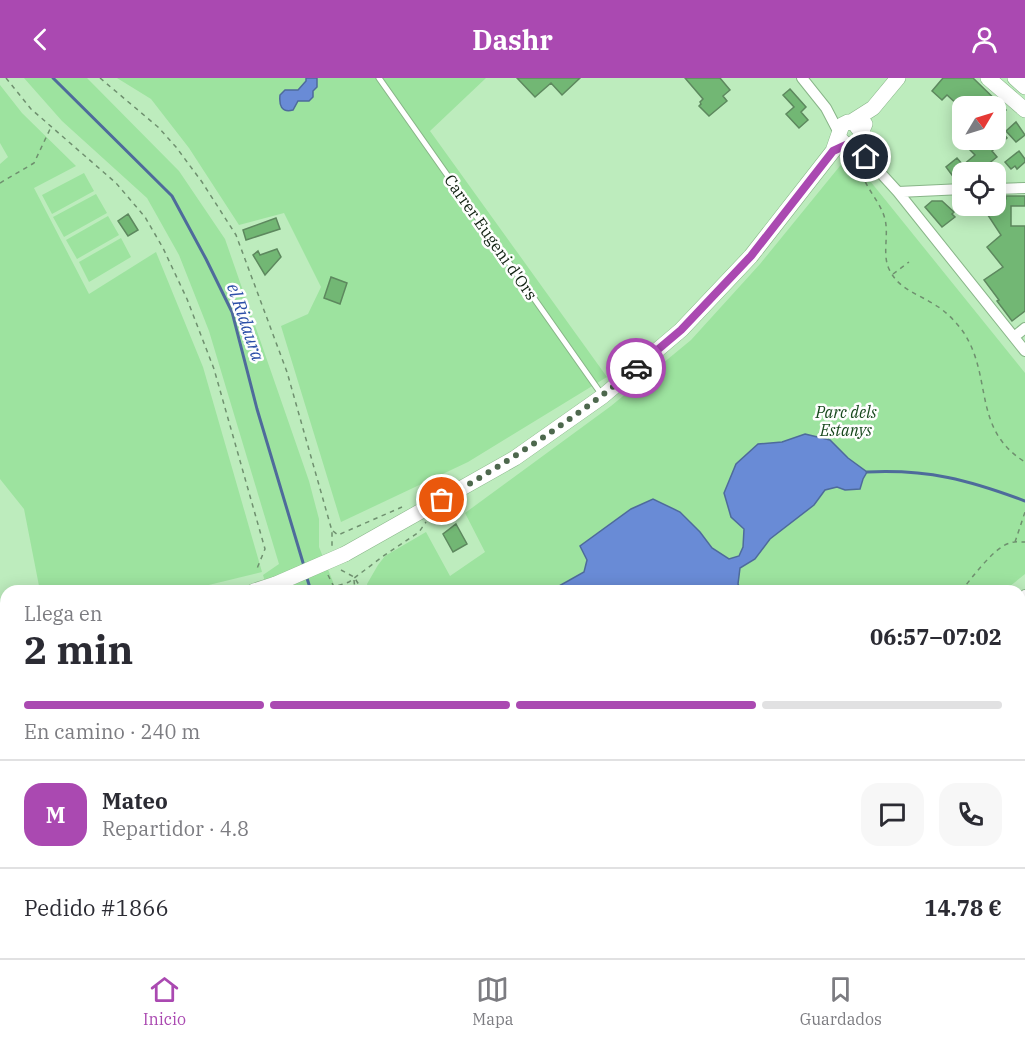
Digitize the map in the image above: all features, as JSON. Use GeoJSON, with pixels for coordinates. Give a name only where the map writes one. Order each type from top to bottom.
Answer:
{"type":"FeatureCollection","features":[{"type":"Feature","properties":{"kind":"main road"},"geometry":{"type":"LineString","coordinates":[[273,585],[345,554],[515,458],[603,396],[681,330],[751,256],[847,136],[898,78]]}},
{"type":"Feature","properties":{"kind":"main road"},"geometry":{"type":"LineString","coordinates":[[988,78],[1025,110]]}},
{"type":"Feature","properties":{"kind":"street"},"geometry":{"type":"LineString","coordinates":[[802,78],[847,136],[898,192],[1025,351]]}},
{"type":"Feature","properties":{"kind":"street"},"geometry":{"type":"LineString","coordinates":[[1006,189],[1025,188]]}},
{"type":"Feature","properties":{"kind":"street"},"geometry":{"type":"LineString","coordinates":[[898,192],[952,190]]}},
{"type":"Feature","properties":{"kind":"street"},"geometry":{"type":"LineString","coordinates":[[1014,337],[1025,328]]}},
{"type":"Feature","properties":{"kind":"lane","name":"Carrer Eugeni d'Ors"},"geometry":{"type":"LineString","coordinates":[[379,78],[603,396]]}},
{"type":"Feature","properties":{"kind":"path"},"geometry":{"type":"LineString","coordinates":[[6,78],[31,109],[116,183],[145,217],[162,248],[187,299],[214,369],[265,549],[256,571]]}},
{"type":"Feature","properties":{"kind":"path"},"geometry":{"type":"LineString","coordinates":[[100,78],[158,128],[176,147],[236,235],[287,372],[332,531]]}},
{"type":"Feature","properties":{"kind":"path"},"geometry":{"type":"LineString","coordinates":[[0,183],[34,163],[51,126]]}},
{"type":"Feature","properties":{"kind":"path"},"geometry":{"type":"LineString","coordinates":[[866,176],[864,179],[885,218],[886,253],[892,274],[901,286],[938,306],[957,324],[976,358],[992,428],[1007,449],[1025,462]]}},
{"type":"Feature","properties":{"kind":"path"},"geometry":{"type":"LineString","coordinates":[[892,274],[909,262]]}},
{"type":"Feature","properties":{"kind":"path"},"geometry":{"type":"LineString","coordinates":[[1015,542],[1025,512]]}},
{"type":"Feature","properties":{"kind":"path"},"geometry":{"type":"LineString","coordinates":[[966,585],[1004,546],[1015,542],[1025,542]]}},
{"type":"Feature","properties":{"kind":"path"},"geometry":{"type":"LineString","coordinates":[[326,570],[333,585]]}},
{"type":"Feature","properties":{"kind":"path"},"geometry":{"type":"LineString","coordinates":[[340,585],[354,578]]}},
{"type":"Feature","properties":{"kind":"path"},"geometry":{"type":"LineString","coordinates":[[354,578],[355,585]]}},
{"type":"Feature","properties":{"kind":"path"},"geometry":{"type":"LineString","coordinates":[[354,578],[359,585]]}},
{"type":"Feature","properties":{"kind":"green space"},"geometry":{"type":"Polygon","coordinates":[[[24,78],[87,78],[179,171],[225,239],[309,481],[319,519],[319,547],[334,585],[266,585],[263,575],[279,564],[209,331],[179,255],[147,198],[62,121],[24,78]]]}},
{"type":"Feature","properties":{"kind":"green space"},"geometry":{"type":"Polygon","coordinates":[[[117,78],[486,78],[430,131],[607,377],[468,462],[341,522],[281,326],[308,314],[321,287],[284,213],[239,225],[189,148],[151,99],[117,78]]]}},
{"type":"Feature","properties":{"kind":"green space"},"geometry":{"type":"Polygon","coordinates":[[[0,85],[22,113],[76,166],[34,188],[89,294],[156,252],[203,367],[262,572],[209,585],[39,585],[24,509],[0,479],[0,164],[8,157],[0,143],[0,85]]]}},
{"type":"Feature","properties":{"kind":"green space","name":"Parc dels Estanys"},"geometry":{"type":"Polygon","coordinates":[[[844,161],[852,161],[858,166],[1025,373],[1025,574],[1011,585],[367,585],[385,556],[426,532],[450,576],[485,552],[465,513],[611,406],[691,340],[760,264],[844,161]]]}},
{"type":"Feature","properties":{"kind":"green space"},"geometry":{"type":"Polygon","coordinates":[[[84,173],[94,191],[52,214],[42,195],[84,173]]]}},
{"type":"Feature","properties":{"kind":"green space"},"geometry":{"type":"Polygon","coordinates":[[[96,194],[107,213],[64,237],[53,217],[96,194]]]}},
{"type":"Feature","properties":{"kind":"green space"},"geometry":{"type":"Polygon","coordinates":[[[108,216],[119,235],[77,259],[66,240],[108,216]]]}},
{"type":"Feature","properties":{"kind":"green space"},"geometry":{"type":"Polygon","coordinates":[[[121,238],[131,257],[89,282],[79,262],[121,238]]]}},
{"type":"Feature","properties":{"kind":"water"},"geometry":{"type":"Polygon","coordinates":[[[306,78],[317,78],[317,87],[313,91],[313,97],[309,101],[298,101],[293,110],[283,109],[280,95],[285,90],[298,90],[306,78]]]}},
{"type":"Feature","properties":{"kind":"water"},"geometry":{"type":"Polygon","coordinates":[[[805,434],[830,440],[848,458],[867,472],[860,489],[845,490],[837,487],[825,490],[814,505],[770,539],[755,559],[740,568],[739,585],[561,585],[584,572],[587,560],[580,546],[631,509],[653,499],[680,512],[712,548],[729,559],[739,556],[743,547],[744,529],[731,517],[724,493],[736,464],[758,444],[782,442],[805,434]]]}},
{"type":"Feature","properties":{"kind":"building"},"geometry":{"type":"Polygon","coordinates":[[[517,78],[580,78],[562,95],[551,83],[535,97],[517,78]]]}},
{"type":"Feature","properties":{"kind":"building"},"geometry":{"type":"Polygon","coordinates":[[[685,78],[720,78],[730,90],[723,96],[727,101],[709,116],[699,106],[703,99],[685,78]]]}},
{"type":"Feature","properties":{"kind":"building"},"geometry":{"type":"Polygon","coordinates":[[[943,78],[973,78],[992,96],[952,96],[952,100],[947,95],[942,100],[932,91],[943,78]]]}},
{"type":"Feature","properties":{"kind":"building"},"geometry":{"type":"Polygon","coordinates":[[[790,89],[806,107],[801,112],[808,120],[799,128],[786,114],[794,107],[783,95],[790,89]]]}},
{"type":"Feature","properties":{"kind":"building"},"geometry":{"type":"Polygon","coordinates":[[[1016,122],[1025,135],[1016,142],[1006,131],[1016,122]]]}},
{"type":"Feature","properties":{"kind":"building"},"geometry":{"type":"Polygon","coordinates":[[[970,150],[993,150],[997,157],[991,162],[967,162],[975,155],[970,150]]]}},
{"type":"Feature","properties":{"kind":"building"},"geometry":{"type":"Polygon","coordinates":[[[1019,151],[1025,159],[1025,162],[1017,169],[1015,166],[1011,169],[1005,162],[1019,151]]]}},
{"type":"Feature","properties":{"kind":"building"},"geometry":{"type":"Polygon","coordinates":[[[952,162],[952,175],[946,167],[952,162]]]}},
{"type":"Feature","properties":{"kind":"building"},"geometry":{"type":"Polygon","coordinates":[[[1006,196],[1025,196],[1025,206],[1011,206],[1011,226],[1025,226],[1025,311],[1012,321],[984,280],[1003,267],[987,247],[1001,235],[989,216],[1006,216],[1006,196]]]}},
{"type":"Feature","properties":{"kind":"building"},"geometry":{"type":"Polygon","coordinates":[[[932,201],[942,201],[952,210],[952,216],[955,217],[942,227],[925,207],[932,201]]]}},
{"type":"Feature","properties":{"kind":"building"},"geometry":{"type":"Polygon","coordinates":[[[128,214],[138,230],[128,236],[118,221],[128,214]]]}},
{"type":"Feature","properties":{"kind":"building"},"geometry":{"type":"Polygon","coordinates":[[[276,218],[280,229],[246,240],[243,230],[276,218]]]}},
{"type":"Feature","properties":{"kind":"building"},"geometry":{"type":"Polygon","coordinates":[[[277,249],[281,257],[265,275],[253,255],[258,251],[260,255],[277,249]]]}},
{"type":"Feature","properties":{"kind":"building"},"geometry":{"type":"Polygon","coordinates":[[[331,277],[347,283],[340,304],[324,298],[331,277]]]}},
{"type":"Feature","properties":{"kind":"building"},"geometry":{"type":"Polygon","coordinates":[[[456,524],[467,544],[453,552],[443,534],[456,524]]]}},
{"type":"Feature","properties":{"kind":"waterway","name":"el Ridaura"},"geometry":{"type":"LineString","coordinates":[[53,78],[172,196],[206,259],[232,312],[257,409],[304,566]]}},
{"type":"Feature","properties":{"kind":"waterway"},"geometry":{"type":"LineString","coordinates":[[867,472],[929,474],[985,487],[1025,501]]}},
{"type":"Feature","properties":{"kind":"waterway","name":"el Ridaura"},"geometry":{"type":"LineString","coordinates":[[306,575],[309,585]]}},
{"type":"Feature","properties":{"kind":"way so far"},"geometry":{"type":"LineString","coordinates":[[442,500],[515,458],[603,396],[636,368]]}},
{"type":"Feature","properties":{"kind":"route"},"geometry":{"type":"LineString","coordinates":[[636,368],[681,330],[751,256],[833,151],[849,145],[866,157]]}}]}
